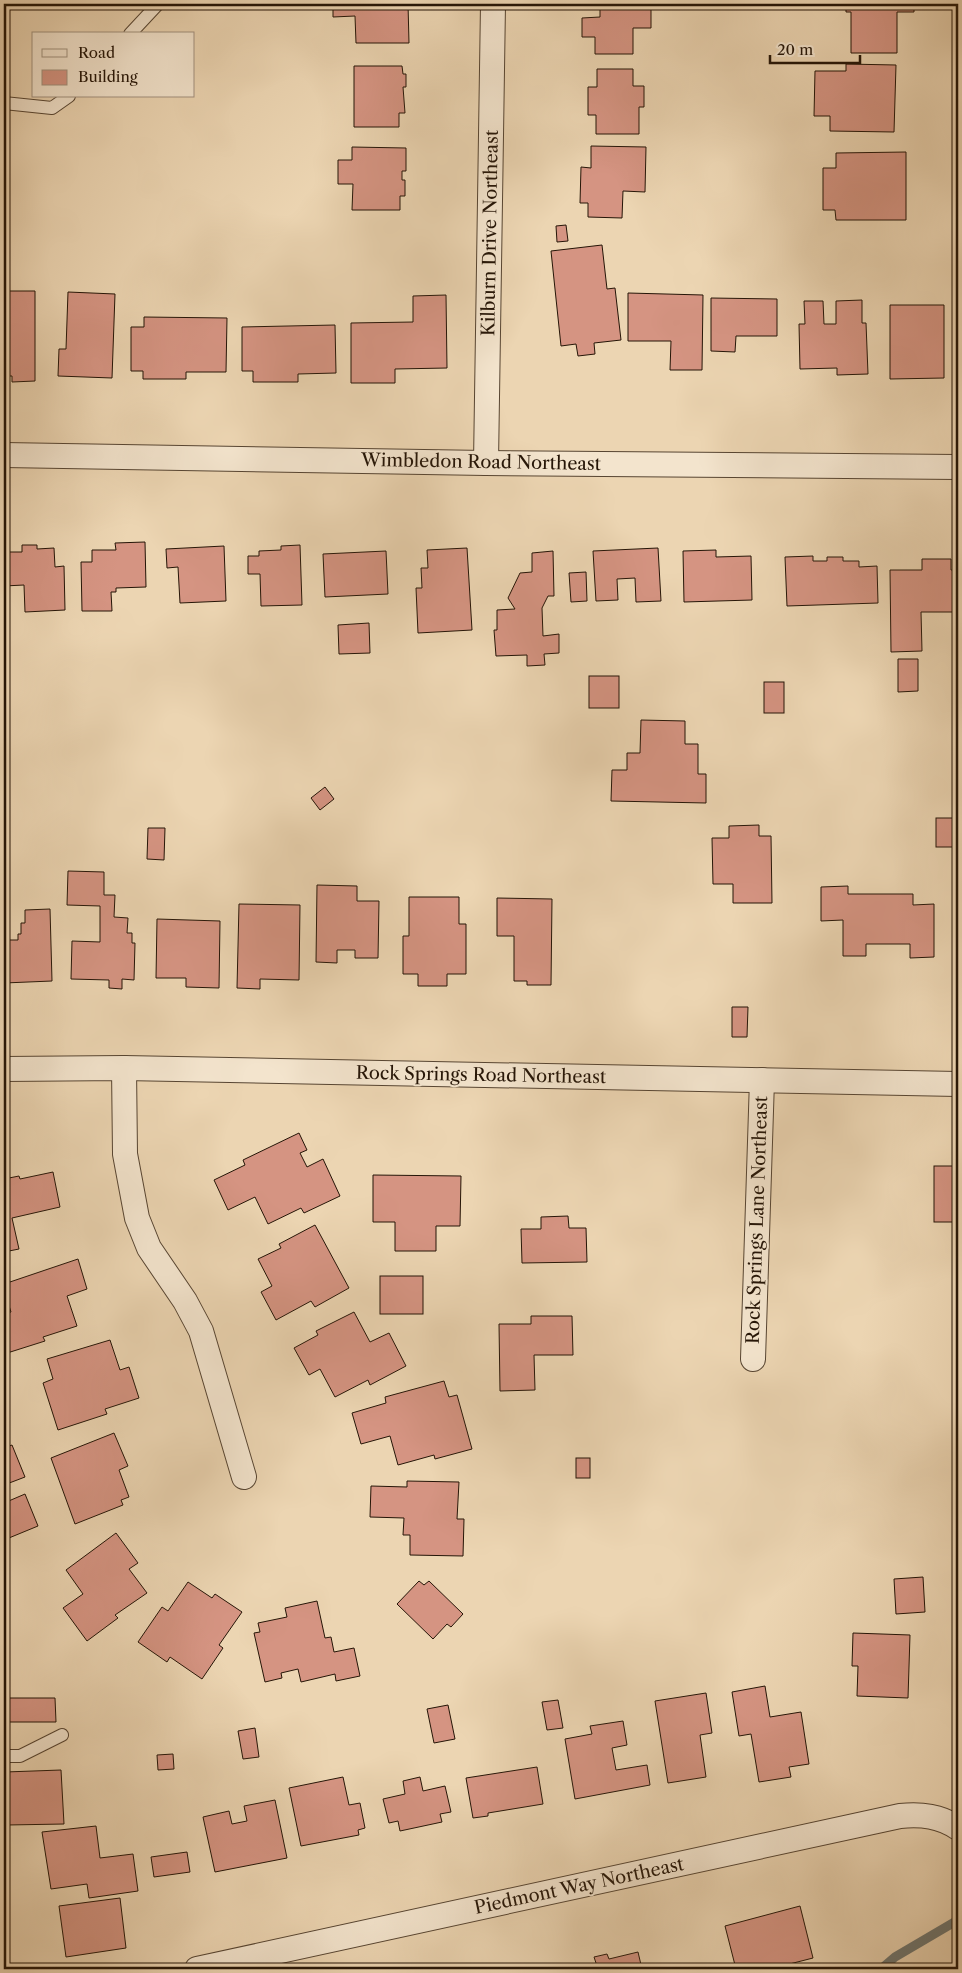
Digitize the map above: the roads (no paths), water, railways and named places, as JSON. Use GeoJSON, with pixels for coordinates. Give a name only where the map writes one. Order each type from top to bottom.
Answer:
{"type":"FeatureCollection","features":[{"type":"Feature","properties":{"kind":"street","name":"Kilburn Drive Northeast"},"geometry":{"type":"LineString","coordinates":[[486,463],[494,4]]}},
{"type":"Feature","properties":{"kind":"street","name":"Wimbledon Road Northeast"},"geometry":{"type":"LineString","coordinates":[[4,455],[486,463],[958,467]]}},
{"type":"Feature","properties":{"kind":"street","name":"Rock Springs Road Northeast"},"geometry":{"type":"LineString","coordinates":[[4,1069],[124,1068],[958,1084]]}},
{"type":"Feature","properties":{"kind":"street"},"geometry":{"type":"LineString","coordinates":[[124,1068],[125,1154],[137,1218],[149,1248],[186,1301],[201,1331],[244,1477]]}},
{"type":"Feature","properties":{"kind":"street","name":"Rock Springs Lane Northeast"},"geometry":{"type":"LineString","coordinates":[[753,1359],[762,1080]]}},
{"type":"Feature","properties":{"kind":"street","name":"Piedmont Way Northeast"},"geometry":{"type":"LineString","coordinates":[[197,1969],[900,1816],[922,1814],[947,1821],[958,1828]]}},
{"type":"Feature","properties":{"kind":"lane"},"geometry":{"type":"LineString","coordinates":[[132,32],[158,4]]}},
{"type":"Feature","properties":{"kind":"lane"},"geometry":{"type":"LineString","coordinates":[[4,103],[52,108],[65,98]]}},
{"type":"Feature","properties":{"kind":"lane"},"geometry":{"type":"LineString","coordinates":[[4,1756],[20,1756],[62,1735]]}},
{"type":"Feature","properties":{"kind":"waterway"},"geometry":{"type":"LineString","coordinates":[[881,1969],[895,1957],[958,1920]]}}]}
